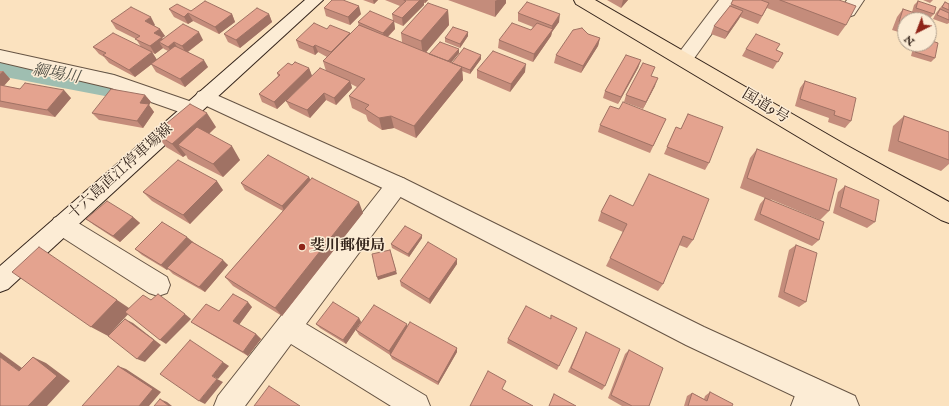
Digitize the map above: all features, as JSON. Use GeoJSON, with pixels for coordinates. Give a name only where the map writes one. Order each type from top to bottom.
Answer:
{"type":"FeatureCollection","features":[{"type":"Feature","properties":{"kind":"highway","name":"国道9号"},"geometry":{"type":"LineString","coordinates":[[582,0],[839,151],[949,213]]}},
{"type":"Feature","properties":{"kind":"street","name":"十六島直江停車場線"},"geometry":{"type":"LineString","coordinates":[[0,281],[315,0]]}},
{"type":"Feature","properties":{"kind":"street"},"geometry":{"type":"LineString","coordinates":[[684,59],[728,0]]}},
{"type":"Feature","properties":{"kind":"street"},"geometry":{"type":"LineString","coordinates":[[815,0],[848,11],[856,0]]}},
{"type":"Feature","properties":{"kind":"street"},"geometry":{"type":"LineString","coordinates":[[0,56],[198,103],[397,185],[695,336],[807,397],[845,406]]}},
{"type":"Feature","properties":{"kind":"street"},"geometry":{"type":"LineString","coordinates":[[228,406],[397,185]]}},
{"type":"Feature","properties":{"kind":"street"},"geometry":{"type":"LineString","coordinates":[[62,225],[158,286]]}},
{"type":"Feature","properties":{"kind":"street"},"geometry":{"type":"LineString","coordinates":[[288,328],[416,406]]}},
{"type":"Feature","properties":{"kind":"building"},"geometry":{"type":"Polygon","coordinates":[[[332,0],[343,0],[359,6],[348,17],[324,8],[332,0]]]}},
{"type":"Feature","properties":{"kind":"building"},"geometry":{"type":"Polygon","coordinates":[[[404,0],[420,0],[402,18],[392,14],[406,1],[404,0]]]}},
{"type":"Feature","properties":{"kind":"building"},"geometry":{"type":"Polygon","coordinates":[[[733,0],[761,0],[769,3],[762,16],[731,4],[733,0]]]}},
{"type":"Feature","properties":{"kind":"building"},"geometry":{"type":"Polygon","coordinates":[[[780,0],[839,0],[856,6],[846,25],[780,0]]]}},
{"type":"Feature","properties":{"kind":"building"},"geometry":{"type":"Polygon","coordinates":[[[205,1],[232,14],[215,27],[188,13],[184,17],[169,9],[177,4],[191,11],[205,1]]]}},
{"type":"Feature","properties":{"kind":"building"},"geometry":{"type":"Polygon","coordinates":[[[918,1],[936,7],[935,12],[928,12],[916,8],[918,1]]]}},
{"type":"Feature","properties":{"kind":"building"},"geometry":{"type":"Polygon","coordinates":[[[527,2],[560,14],[552,26],[518,13],[527,2]]]}},
{"type":"Feature","properties":{"kind":"building"},"geometry":{"type":"Polygon","coordinates":[[[945,2],[949,4],[949,10],[942,7],[945,2]]]}},
{"type":"Feature","properties":{"kind":"building"},"geometry":{"type":"Polygon","coordinates":[[[428,3],[448,10],[421,41],[401,33],[428,3]]]}},
{"type":"Feature","properties":{"kind":"building"},"geometry":{"type":"Polygon","coordinates":[[[730,6],[743,11],[728,32],[714,26],[730,6]]]}},
{"type":"Feature","properties":{"kind":"building"},"geometry":{"type":"Polygon","coordinates":[[[131,7],[151,17],[145,21],[160,29],[154,33],[162,37],[150,46],[135,39],[140,36],[111,21],[131,7]]]}},
{"type":"Feature","properties":{"kind":"building"},"geometry":{"type":"Polygon","coordinates":[[[257,8],[269,14],[236,40],[224,34],[257,8]]]}},
{"type":"Feature","properties":{"kind":"building"},"geometry":{"type":"Polygon","coordinates":[[[903,9],[912,12],[902,12],[903,9]]]}},
{"type":"Feature","properties":{"kind":"building"},"geometry":{"type":"Polygon","coordinates":[[[940,9],[949,13],[949,20],[937,15],[940,9]]]}},
{"type":"Feature","properties":{"kind":"building"},"geometry":{"type":"Polygon","coordinates":[[[370,11],[394,21],[383,33],[358,22],[370,11]]]}},
{"type":"Feature","properties":{"kind":"building"},"geometry":{"type":"Polygon","coordinates":[[[314,23],[327,29],[330,25],[350,33],[331,52],[315,45],[313,47],[296,40],[314,23]]]}},
{"type":"Feature","properties":{"kind":"building"},"geometry":{"type":"Polygon","coordinates":[[[512,23],[531,30],[537,23],[553,29],[534,54],[499,40],[512,23]]]}},
{"type":"Feature","properties":{"kind":"building"},"geometry":{"type":"Polygon","coordinates":[[[183,24],[199,32],[182,46],[174,42],[168,47],[159,42],[183,24]]]}},
{"type":"Feature","properties":{"kind":"building"},"geometry":{"type":"Polygon","coordinates":[[[359,25],[462,67],[414,126],[391,116],[379,118],[365,109],[369,105],[349,96],[365,79],[323,61],[359,25]]]}},
{"type":"Feature","properties":{"kind":"building"},"geometry":{"type":"Polygon","coordinates":[[[453,27],[468,32],[460,44],[445,38],[453,27]]]}},
{"type":"Feature","properties":{"kind":"building"},"geometry":{"type":"Polygon","coordinates":[[[582,28],[588,34],[600,38],[583,66],[556,55],[573,30],[582,28]]]}},
{"type":"Feature","properties":{"kind":"building"},"geometry":{"type":"Polygon","coordinates":[[[113,33],[152,52],[129,70],[103,55],[106,53],[93,47],[113,33]]]}},
{"type":"Feature","properties":{"kind":"building"},"geometry":{"type":"Polygon","coordinates":[[[756,34],[780,44],[776,50],[783,53],[778,62],[746,49],[756,34]]]}},
{"type":"Feature","properties":{"kind":"building"},"geometry":{"type":"Polygon","coordinates":[[[440,42],[459,49],[448,61],[429,54],[440,42]]]}},
{"type":"Feature","properties":{"kind":"building"},"geometry":{"type":"Polygon","coordinates":[[[175,46],[204,60],[180,79],[151,64],[175,46]]]}},
{"type":"Feature","properties":{"kind":"building"},"geometry":{"type":"Polygon","coordinates":[[[464,48],[481,55],[470,70],[452,63],[464,48]]]}},
{"type":"Feature","properties":{"kind":"building"},"geometry":{"type":"Polygon","coordinates":[[[493,51],[526,64],[511,84],[477,70],[493,51]]]}},
{"type":"Feature","properties":{"kind":"building"},"geometry":{"type":"Polygon","coordinates":[[[915,52],[936,52],[935,58],[915,52]]]}},
{"type":"Feature","properties":{"kind":"building"},"geometry":{"type":"Polygon","coordinates":[[[626,55],[641,60],[621,97],[605,91],[626,55]]]}},
{"type":"Feature","properties":{"kind":"building"},"geometry":{"type":"Polygon","coordinates":[[[295,62],[309,68],[274,102],[259,94],[280,75],[277,73],[288,63],[292,65],[295,62]]]}},
{"type":"Feature","properties":{"kind":"building"},"geometry":{"type":"Polygon","coordinates":[[[643,63],[655,67],[651,76],[658,78],[646,102],[626,95],[643,63]]]}},
{"type":"Feature","properties":{"kind":"building"},"geometry":{"type":"Polygon","coordinates":[[[320,68],[350,81],[334,98],[324,93],[307,110],[286,101],[320,68]]]}},
{"type":"Feature","properties":{"kind":"building"},"geometry":{"type":"Polygon","coordinates":[[[805,81],[856,98],[851,121],[834,115],[835,111],[800,99],[805,81]]]}},
{"type":"Feature","properties":{"kind":"building"},"geometry":{"type":"Polygon","coordinates":[[[25,83],[64,90],[47,110],[0,101],[0,85],[20,89],[25,83]]]}},
{"type":"Feature","properties":{"kind":"building"},"geometry":{"type":"Polygon","coordinates":[[[111,89],[145,95],[140,103],[149,104],[137,121],[92,113],[111,89]]]}},
{"type":"Feature","properties":{"kind":"building"},"geometry":{"type":"Polygon","coordinates":[[[623,102],[666,119],[653,146],[600,125],[610,106],[619,109],[623,102]]]}},
{"type":"Feature","properties":{"kind":"building"},"geometry":{"type":"Polygon","coordinates":[[[190,104],[207,113],[172,144],[155,133],[190,104]]]}},
{"type":"Feature","properties":{"kind":"building"},"geometry":{"type":"Polygon","coordinates":[[[688,114],[723,127],[709,163],[667,147],[676,127],[681,129],[688,114]]]}},
{"type":"Feature","properties":{"kind":"building"},"geometry":{"type":"Polygon","coordinates":[[[904,116],[949,132],[949,160],[898,141],[904,116]]]}},
{"type":"Feature","properties":{"kind":"building"},"geometry":{"type":"Polygon","coordinates":[[[197,127],[232,146],[213,164],[178,145],[197,127]]]}},
{"type":"Feature","properties":{"kind":"building"},"geometry":{"type":"Polygon","coordinates":[[[757,149],[837,179],[829,211],[747,178],[757,149]]]}},
{"type":"Feature","properties":{"kind":"building"},"geometry":{"type":"Polygon","coordinates":[[[268,155],[309,177],[282,206],[241,183],[268,155]]]}},
{"type":"Feature","properties":{"kind":"building"},"geometry":{"type":"Polygon","coordinates":[[[178,160],[217,181],[183,215],[143,192],[178,160]]]}},
{"type":"Feature","properties":{"kind":"building"},"geometry":{"type":"Polygon","coordinates":[[[649,174],[709,199],[693,240],[683,236],[663,284],[610,258],[627,224],[601,212],[610,195],[633,206],[649,174]]]}},
{"type":"Feature","properties":{"kind":"building"},"geometry":{"type":"Polygon","coordinates":[[[312,178],[359,202],[275,308],[225,277],[312,178]]]}},
{"type":"Feature","properties":{"kind":"building"},"geometry":{"type":"Polygon","coordinates":[[[845,186],[879,200],[875,222],[840,207],[845,186]]]}},
{"type":"Feature","properties":{"kind":"building"},"geometry":{"type":"Polygon","coordinates":[[[765,198],[824,222],[819,240],[760,214],[765,198]]]}},
{"type":"Feature","properties":{"kind":"building"},"geometry":{"type":"Polygon","coordinates":[[[107,201],[133,217],[113,236],[86,219],[107,201]]]}},
{"type":"Feature","properties":{"kind":"building"},"geometry":{"type":"Polygon","coordinates":[[[162,222],[187,237],[161,265],[135,249],[162,222]]]}},
{"type":"Feature","properties":{"kind":"building"},"geometry":{"type":"Polygon","coordinates":[[[405,226],[422,235],[408,254],[391,244],[405,226]]]}},
{"type":"Feature","properties":{"kind":"building"},"geometry":{"type":"Polygon","coordinates":[[[192,242],[223,260],[199,287],[167,268],[192,242]]]}},
{"type":"Feature","properties":{"kind":"building"},"geometry":{"type":"Polygon","coordinates":[[[428,242],[457,259],[429,299],[400,281],[428,242]]]}},
{"type":"Feature","properties":{"kind":"building"},"geometry":{"type":"Polygon","coordinates":[[[796,245],[817,253],[806,302],[784,292],[796,245]]]}},
{"type":"Feature","properties":{"kind":"building"},"geometry":{"type":"Polygon","coordinates":[[[39,247],[117,300],[91,327],[12,272],[39,247]]]}},
{"type":"Feature","properties":{"kind":"building"},"geometry":{"type":"Polygon","coordinates":[[[390,250],[396,271],[377,277],[372,254],[390,250]]]}},
{"type":"Feature","properties":{"kind":"building"},"geometry":{"type":"Polygon","coordinates":[[[158,294],[185,314],[160,340],[125,312],[143,295],[151,300],[158,294]]]}},
{"type":"Feature","properties":{"kind":"building"},"geometry":{"type":"Polygon","coordinates":[[[233,294],[248,302],[233,321],[256,334],[243,352],[191,322],[206,304],[219,311],[233,294]]]}},
{"type":"Feature","properties":{"kind":"building"},"geometry":{"type":"Polygon","coordinates":[[[333,302],[359,318],[343,340],[316,324],[333,302]]]}},
{"type":"Feature","properties":{"kind":"building"},"geometry":{"type":"Polygon","coordinates":[[[374,305],[407,324],[389,351],[356,330],[374,305]]]}},
{"type":"Feature","properties":{"kind":"building"},"geometry":{"type":"Polygon","coordinates":[[[526,306],[551,319],[551,315],[577,328],[559,366],[508,339],[526,306]]]}},
{"type":"Feature","properties":{"kind":"building"},"geometry":{"type":"Polygon","coordinates":[[[125,319],[154,340],[137,359],[108,336],[125,319]]]}},
{"type":"Feature","properties":{"kind":"building"},"geometry":{"type":"Polygon","coordinates":[[[410,322],[457,348],[438,382],[390,355],[410,322]]]}},
{"type":"Feature","properties":{"kind":"building"},"geometry":{"type":"Polygon","coordinates":[[[586,332],[620,349],[605,386],[571,368],[586,332]]]}},
{"type":"Feature","properties":{"kind":"building"},"geometry":{"type":"Polygon","coordinates":[[[190,340],[223,362],[212,376],[217,379],[199,401],[160,374],[190,340]]]}},
{"type":"Feature","properties":{"kind":"building"},"geometry":{"type":"Polygon","coordinates":[[[629,350],[663,368],[649,406],[632,406],[611,395],[629,350]]]}},
{"type":"Feature","properties":{"kind":"building"},"geometry":{"type":"Polygon","coordinates":[[[0,357],[19,371],[33,357],[57,376],[28,406],[0,406],[0,357]]]}},
{"type":"Feature","properties":{"kind":"building"},"geometry":{"type":"Polygon","coordinates":[[[118,366],[153,389],[139,406],[82,406],[118,366]]]}},
{"type":"Feature","properties":{"kind":"building"},"geometry":{"type":"Polygon","coordinates":[[[488,371],[506,381],[502,389],[533,406],[470,406],[488,371]]]}},
{"type":"Feature","properties":{"kind":"building"},"geometry":{"type":"Polygon","coordinates":[[[269,386],[300,406],[254,406],[269,386]]]}},
{"type":"Feature","properties":{"kind":"building"},"geometry":{"type":"Polygon","coordinates":[[[710,392],[733,404],[732,406],[688,406],[692,393],[707,401],[710,392]]]}},
{"type":"Feature","properties":{"kind":"building"},"geometry":{"type":"Polygon","coordinates":[[[554,394],[576,406],[549,406],[554,394]]]}},
{"type":"Feature","properties":{"kind":"building"},"geometry":{"type":"Polygon","coordinates":[[[160,399],[169,406],[154,406],[160,399]]]}},
{"type":"Feature","properties":{"kind":"waterway","name":"綱場川"},"geometry":{"type":"LineString","coordinates":[[0,65],[110,85]]}},
{"type":"Feature","properties":{"kind":"place","name":"斐川郵便局"},"geometry":{"type":"Point","coordinates":[302,247]}}]}
